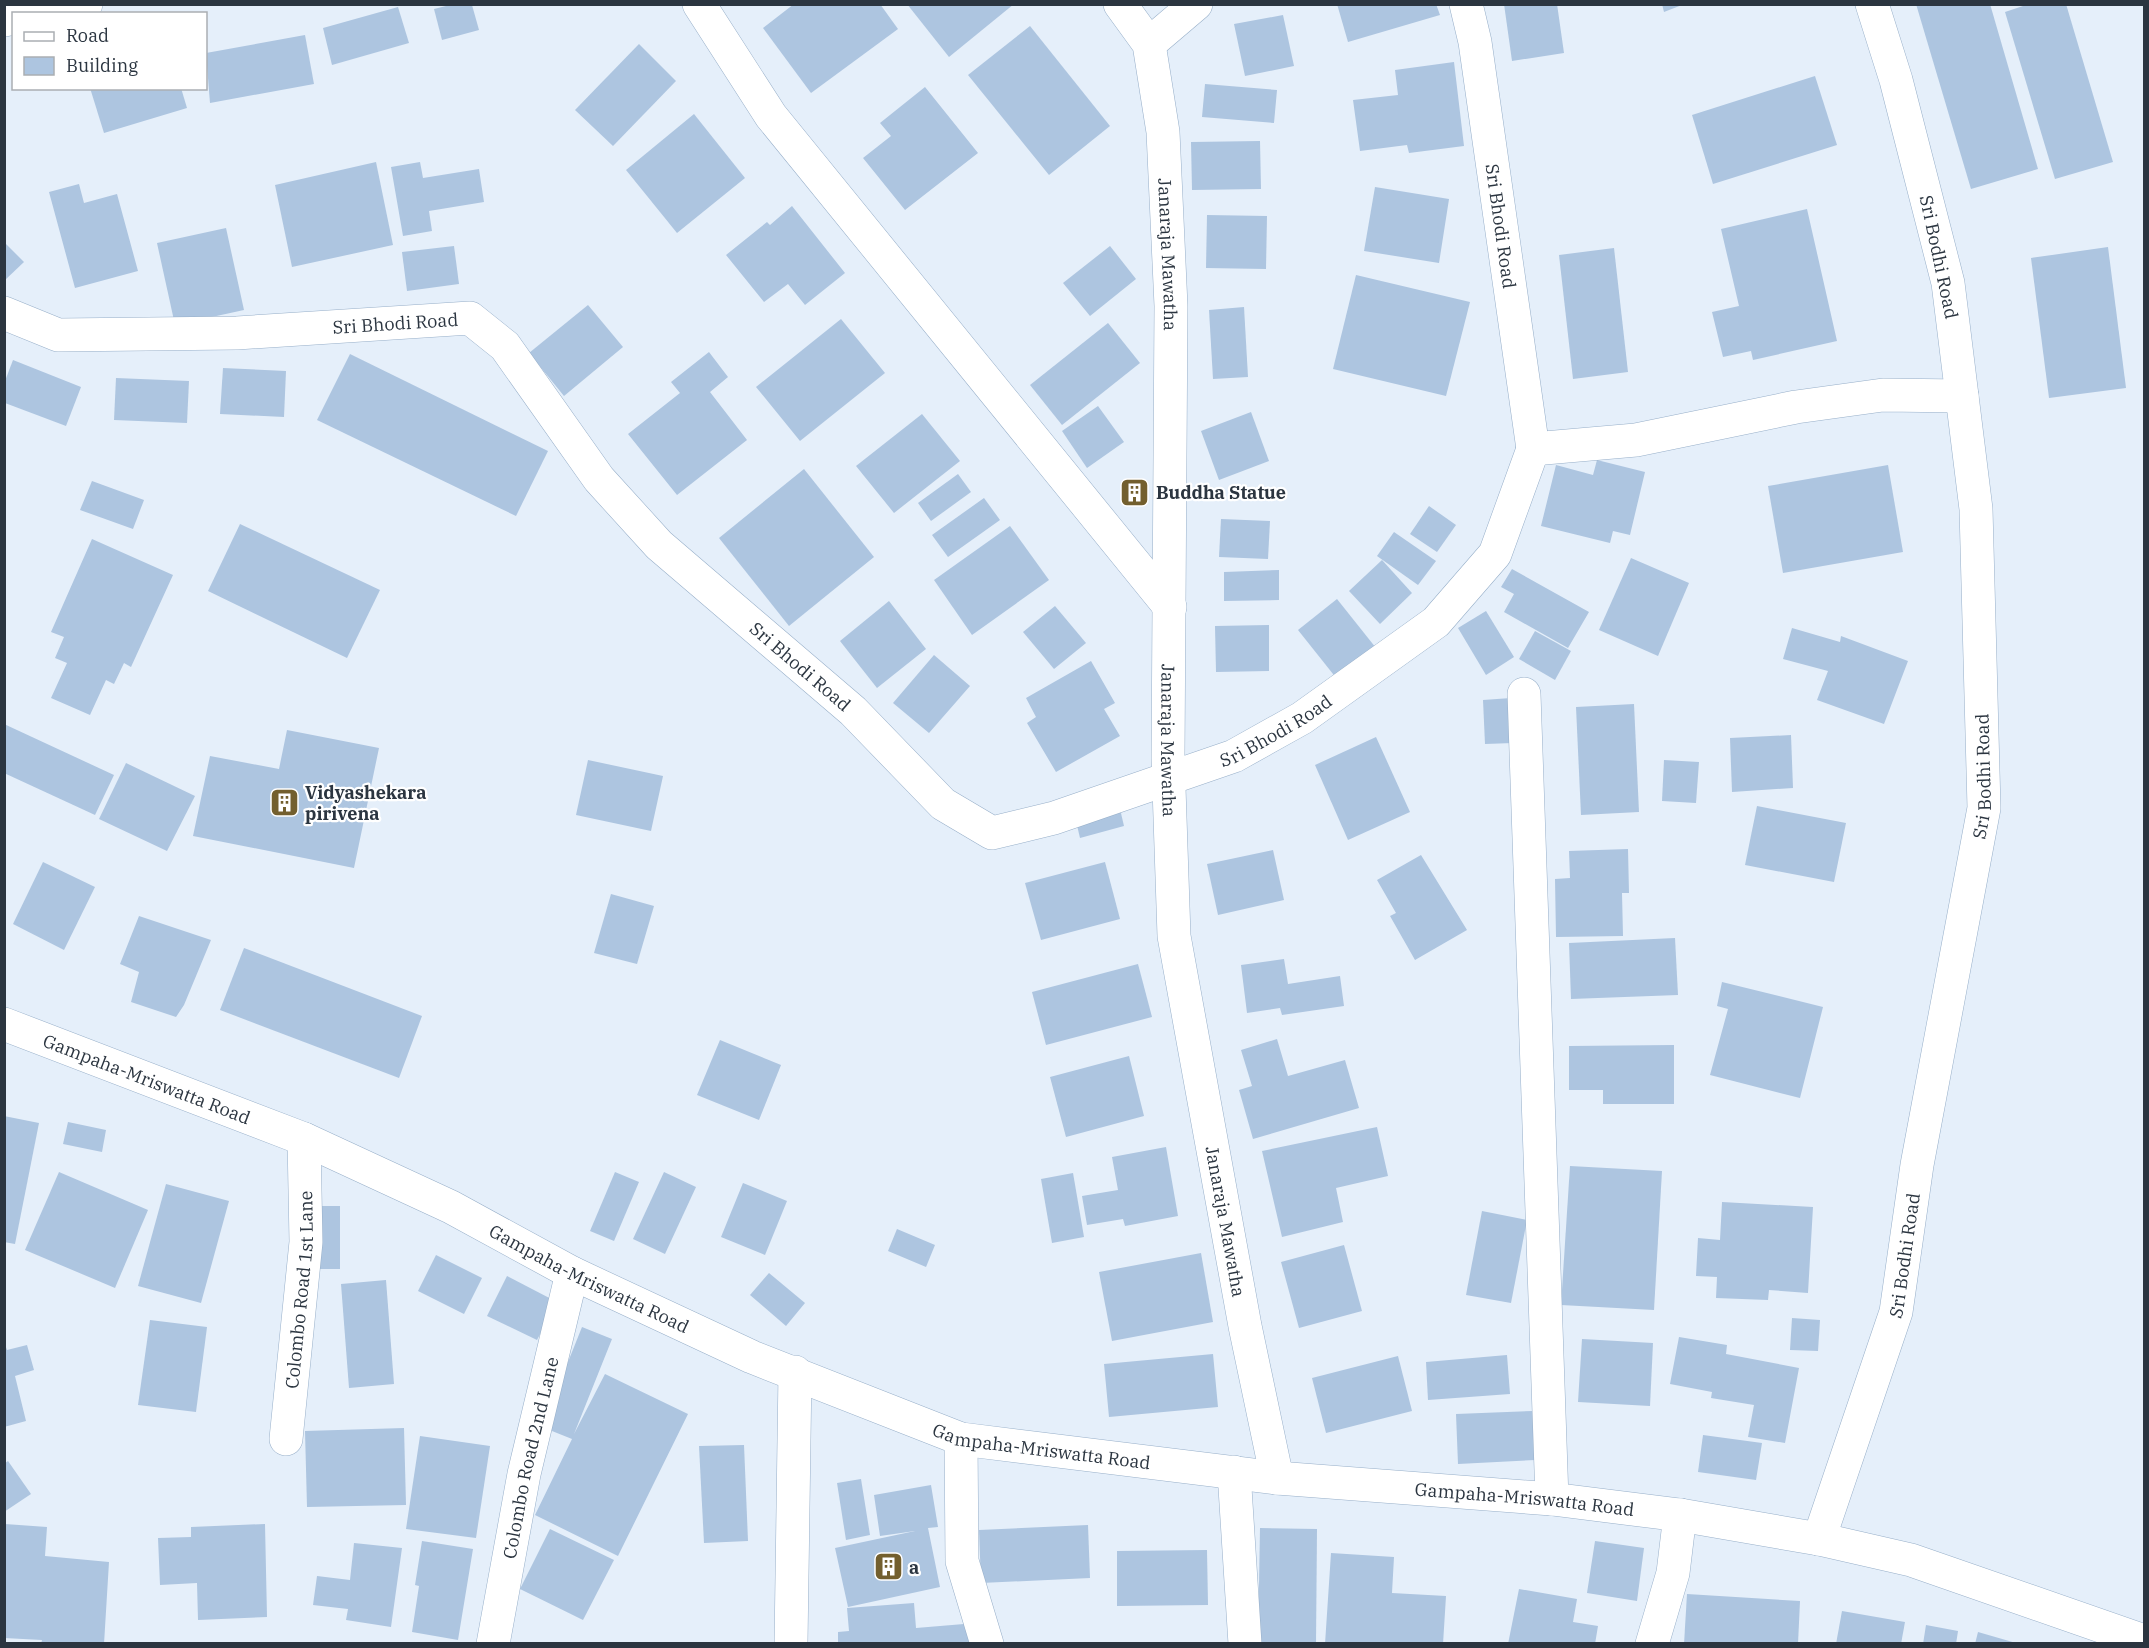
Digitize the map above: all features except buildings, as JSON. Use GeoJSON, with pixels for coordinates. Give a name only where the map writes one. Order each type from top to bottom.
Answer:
{"type":"FeatureCollection","features":[{"type":"Feature","properties":{"kind":"street"},"geometry":{"type":"LineString","coordinates":[[48,12],[86,4]]}},
{"type":"Feature","properties":{"kind":"street"},"geometry":{"type":"LineString","coordinates":[[699,4],[771,116],[1170,607]]}},
{"type":"Feature","properties":{"kind":"street","name":"Janaraja Mawatha"},"geometry":{"type":"LineString","coordinates":[[1120,4],[1149,44],[1163,132],[1171,306],[1168,778],[1174,936],[1245,1326],[1278,1478]]}},
{"type":"Feature","properties":{"kind":"street"},"geometry":{"type":"LineString","coordinates":[[1149,44],[1196,4]]}},
{"type":"Feature","properties":{"kind":"street","name":"Sri Bhodi Road"},"geometry":{"type":"LineString","coordinates":[[4,313],[58,334],[237,333],[470,318],[505,346],[599,479],[659,545],[854,711],[943,804],[992,833],[1054,818],[1140,791],[1168,778],[1234,756],[1302,718],[1436,622],[1495,554],[1533,449],[1475,42],[1466,4]]}},
{"type":"Feature","properties":{"kind":"street","name":"Sri Bodhi Road"},"geometry":{"type":"LineString","coordinates":[[1819,1539],[1896,1312],[1917,1165],[1984,808],[1976,509],[1948,283],[1896,80],[1872,4]]}},
{"type":"Feature","properties":{"kind":"street"},"geometry":{"type":"LineString","coordinates":[[1533,449],[1636,440],[1796,407],[1883,395],[1962,396]]}},
{"type":"Feature","properties":{"kind":"street"},"geometry":{"type":"LineString","coordinates":[[1524,694],[1552,1499]]}},
{"type":"Feature","properties":{"kind":"street","name":"Gampaha-Mriswatta Road"},"geometry":{"type":"LineString","coordinates":[[4,1024],[304,1139],[451,1207],[572,1273],[752,1357],[961,1439],[1278,1478],[1552,1499],[1680,1515],[1819,1539],[1911,1560],[2145,1641]]}},
{"type":"Feature","properties":{"kind":"street","name":"Colombo Road 1st Lane"},"geometry":{"type":"LineString","coordinates":[[286,1439],[306,1242],[304,1139]]}},
{"type":"Feature","properties":{"kind":"street","name":"Colombo Road 2nd Lane"},"geometry":{"type":"LineString","coordinates":[[493,1644],[524,1474],[572,1273]]}},
{"type":"Feature","properties":{"kind":"street"},"geometry":{"type":"LineString","coordinates":[[791,1644],[795,1372]]}},
{"type":"Feature","properties":{"kind":"street"},"geometry":{"type":"LineString","coordinates":[[961,1439],[962,1561],[987,1644]]}},
{"type":"Feature","properties":{"kind":"street"},"geometry":{"type":"LineString","coordinates":[[1234,1472],[1245,1644]]}},
{"type":"Feature","properties":{"kind":"street"},"geometry":{"type":"LineString","coordinates":[[1652,1644],[1673,1573],[1680,1515]]}},
{"type":"Feature","properties":{"kind":"place","name":"Buddha Statue"},"geometry":{"type":"Point","coordinates":[1135,492]}},
{"type":"Feature","properties":{"kind":"place","name":"Vidyashekara pirivena"},"geometry":{"type":"Point","coordinates":[284,802]}},
{"type":"Feature","properties":{"kind":"place","name":"a"},"geometry":{"type":"Point","coordinates":[888,1567]}}]}
